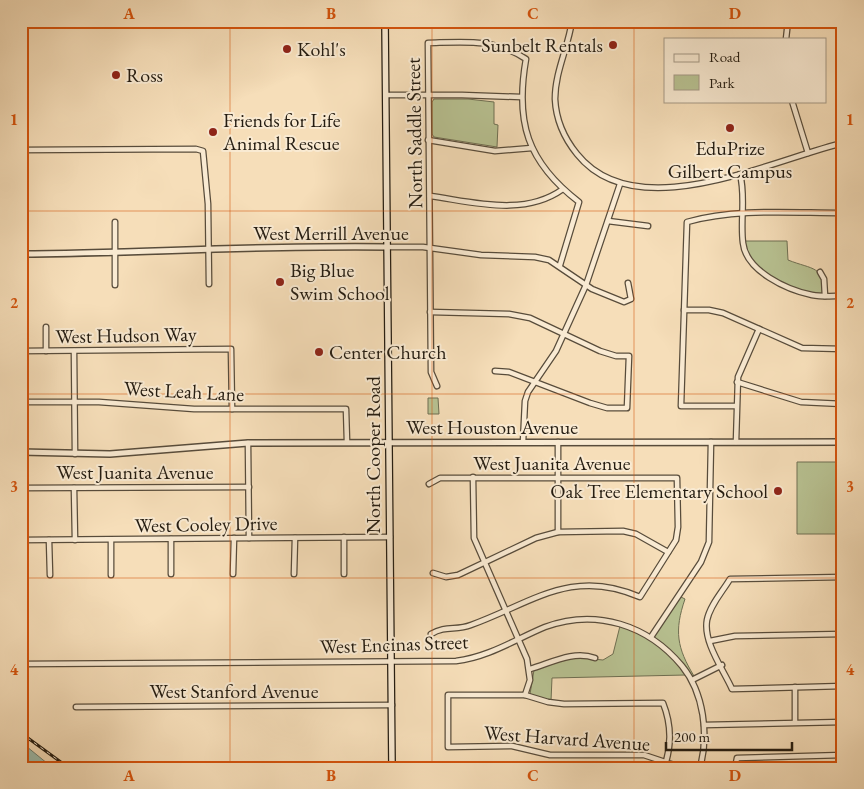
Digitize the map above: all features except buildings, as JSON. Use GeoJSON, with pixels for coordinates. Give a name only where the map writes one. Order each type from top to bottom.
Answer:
{"type":"FeatureCollection","features":[{"type":"Feature","properties":{"kind":"main road","name":"North Cooper Road"},"geometry":{"type":"LineString","coordinates":[[385,21],[392,768]]}},
{"type":"Feature","properties":{"kind":"street"},"geometry":{"type":"LineString","coordinates":[[572,21],[556,86],[555,101],[559,123],[566,139],[582,161],[605,177],[620,184],[693,185],[740,174],[843,143]]}},
{"type":"Feature","properties":{"kind":"street"},"geometry":{"type":"LineString","coordinates":[[786,38],[788,21]]}},
{"type":"Feature","properties":{"kind":"street","name":"North Saddle Street"},"geometry":{"type":"LineString","coordinates":[[437,386],[431,372],[428,43],[479,42],[507,48],[526,59],[521,97]]}},
{"type":"Feature","properties":{"kind":"street"},"geometry":{"type":"LineString","coordinates":[[386,95],[521,97],[524,122],[532,148],[548,174],[580,202],[560,265]]}},
{"type":"Feature","properties":{"kind":"street"},"geometry":{"type":"LineString","coordinates":[[792,102],[808,153]]}},
{"type":"Feature","properties":{"kind":"street"},"geometry":{"type":"LineString","coordinates":[[428,140],[495,151],[532,148]]}},
{"type":"Feature","properties":{"kind":"street"},"geometry":{"type":"LineString","coordinates":[[21,150],[196,149],[202,151],[208,204],[209,284]]}},
{"type":"Feature","properties":{"kind":"street"},"geometry":{"type":"LineString","coordinates":[[740,174],[743,187],[743,243],[750,263],[774,280],[811,295],[843,296]]}},
{"type":"Feature","properties":{"kind":"street"},"geometry":{"type":"LineString","coordinates":[[523,442],[525,401],[534,382],[556,351],[586,285],[620,184]]}},
{"type":"Feature","properties":{"kind":"street"},"geometry":{"type":"LineString","coordinates":[[430,196],[490,205],[526,205],[542,202],[563,189]]}},
{"type":"Feature","properties":{"kind":"street"},"geometry":{"type":"LineString","coordinates":[[736,406],[681,406],[687,222],[711,216],[743,213],[843,213]]}},
{"type":"Feature","properties":{"kind":"street"},"geometry":{"type":"LineString","coordinates":[[608,221],[648,226]]}},
{"type":"Feature","properties":{"kind":"street"},"geometry":{"type":"LineString","coordinates":[[115,222],[115,285]]}},
{"type":"Feature","properties":{"kind":"street"},"geometry":{"type":"LineString","coordinates":[[25,223],[23,254],[25,286]]}},
{"type":"Feature","properties":{"kind":"street","name":"West Merrill Avenue"},"geometry":{"type":"LineString","coordinates":[[23,254],[115,253],[208,248],[431,248],[481,255],[535,257],[560,265],[586,285],[624,302],[629,301],[632,295],[628,283]]}},
{"type":"Feature","properties":{"kind":"street"},"geometry":{"type":"LineString","coordinates":[[820,272],[824,279],[825,296]]}},
{"type":"Feature","properties":{"kind":"street"},"geometry":{"type":"LineString","coordinates":[[684,310],[708,310],[723,313],[802,348],[843,349]]}},
{"type":"Feature","properties":{"kind":"street"},"geometry":{"type":"LineString","coordinates":[[430,312],[516,315],[543,323],[563,335],[600,351],[616,356],[630,356],[627,408],[607,408],[509,372],[495,371]]}},
{"type":"Feature","properties":{"kind":"street"},"geometry":{"type":"LineString","coordinates":[[46,327],[46,351]]}},
{"type":"Feature","properties":{"kind":"street"},"geometry":{"type":"LineString","coordinates":[[736,442],[737,382],[742,363],[759,329]]}},
{"type":"Feature","properties":{"kind":"street","name":"West Hudson Way"},"geometry":{"type":"LineString","coordinates":[[21,351],[231,349],[232,409]]}},
{"type":"Feature","properties":{"kind":"street"},"geometry":{"type":"LineString","coordinates":[[74,351],[75,454]]}},
{"type":"Feature","properties":{"kind":"street"},"geometry":{"type":"LineString","coordinates":[[737,382],[801,402],[843,404]]}},
{"type":"Feature","properties":{"kind":"street","name":"West Leah Lane"},"geometry":{"type":"LineString","coordinates":[[21,402],[75,402],[232,409],[346,409],[347,442]]}},
{"type":"Feature","properties":{"kind":"street"},"geometry":{"type":"LineString","coordinates":[[558,442],[558,532]]}},
{"type":"Feature","properties":{"kind":"street"},"geometry":{"type":"LineString","coordinates":[[651,637],[701,562],[709,542],[711,524],[711,442]]}},
{"type":"Feature","properties":{"kind":"street","name":"West Houston Avenue"},"geometry":{"type":"LineString","coordinates":[[21,452],[120,454],[248,443],[843,442]]}},
{"type":"Feature","properties":{"kind":"street"},"geometry":{"type":"LineString","coordinates":[[248,443],[249,538]]}},
{"type":"Feature","properties":{"kind":"street"},"geometry":{"type":"LineString","coordinates":[[473,477],[474,538],[530,669],[530,680],[525,695],[548,702],[564,704],[663,703],[669,718],[670,734],[670,749],[663,768]]}},
{"type":"Feature","properties":{"kind":"street","name":"West Juanita Avenue"},"geometry":{"type":"LineString","coordinates":[[429,484],[440,478],[473,477],[677,478],[678,527],[676,540],[668,552]]}},
{"type":"Feature","properties":{"kind":"street","name":"West Juanita Avenue"},"geometry":{"type":"LineString","coordinates":[[21,488],[249,487]]}},
{"type":"Feature","properties":{"kind":"street"},"geometry":{"type":"LineString","coordinates":[[74,488],[75,540]]}},
{"type":"Feature","properties":{"kind":"street"},"geometry":{"type":"LineString","coordinates":[[431,634],[441,628],[469,626],[531,598],[570,587],[608,587],[640,597],[668,552],[636,534],[623,531],[558,532],[536,538],[458,575],[446,577],[433,573]]}},
{"type":"Feature","properties":{"kind":"street"},"geometry":{"type":"LineString","coordinates":[[344,537],[344,574]]}},
{"type":"Feature","properties":{"kind":"street","name":"West Cooley Drive"},"geometry":{"type":"LineString","coordinates":[[21,540],[390,537]]}},
{"type":"Feature","properties":{"kind":"street"},"geometry":{"type":"LineString","coordinates":[[234,538],[234,574]]}},
{"type":"Feature","properties":{"kind":"street"},"geometry":{"type":"LineString","coordinates":[[294,574],[295,538]]}},
{"type":"Feature","properties":{"kind":"street"},"geometry":{"type":"LineString","coordinates":[[171,539],[171,574]]}},
{"type":"Feature","properties":{"kind":"street"},"geometry":{"type":"LineString","coordinates":[[49,540],[50,575]]}},
{"type":"Feature","properties":{"kind":"street"},"geometry":{"type":"LineString","coordinates":[[111,540],[111,575]]}},
{"type":"Feature","properties":{"kind":"street"},"geometry":{"type":"LineString","coordinates":[[843,577],[730,579],[707,618],[710,641],[732,688],[843,686]]}},
{"type":"Feature","properties":{"kind":"street","name":"West Encinas Street"},"geometry":{"type":"LineString","coordinates":[[21,664],[466,660],[546,627],[582,619],[620,623],[636,628],[651,637],[670,654],[692,680],[704,725],[704,747],[700,768]]}},
{"type":"Feature","properties":{"kind":"street"},"geometry":{"type":"LineString","coordinates":[[710,641],[735,636],[843,634]]}},
{"type":"Feature","properties":{"kind":"street"},"geometry":{"type":"LineString","coordinates":[[530,669],[569,656],[586,654],[595,658]]}},
{"type":"Feature","properties":{"kind":"street"},"geometry":{"type":"LineString","coordinates":[[692,680],[722,665]]}},
{"type":"Feature","properties":{"kind":"street"},"geometry":{"type":"LineString","coordinates":[[795,687],[795,722]]}},
{"type":"Feature","properties":{"kind":"street","name":"West Harvard Avenue"},"geometry":{"type":"LineString","coordinates":[[525,695],[448,695],[448,747],[512,746],[550,755],[644,755],[683,768]]}},
{"type":"Feature","properties":{"kind":"street","name":"West Stanford Avenue"},"geometry":{"type":"LineString","coordinates":[[76,707],[392,705]]}},
{"type":"Feature","properties":{"kind":"street"},"geometry":{"type":"LineString","coordinates":[[704,725],[843,722]]}},
{"type":"Feature","properties":{"kind":"street"},"geometry":{"type":"LineString","coordinates":[[734,768],[737,758],[843,755]]}},
{"type":"Feature","properties":{"kind":"green space"},"geometry":{"type":"Polygon","coordinates":[[[434,99],[468,99],[494,102],[494,124],[498,125],[497,147],[434,137],[432,134],[432,102],[434,99]]]}},
{"type":"Feature","properties":{"kind":"green space"},"geometry":{"type":"Polygon","coordinates":[[[742,241],[787,241],[788,260],[816,270],[822,279],[825,296],[807,293],[765,275],[750,263],[742,241]]]}},
{"type":"Feature","properties":{"kind":"green space"},"geometry":{"type":"Polygon","coordinates":[[[428,398],[438,398],[439,414],[428,414],[428,398]]]}},
{"type":"Feature","properties":{"kind":"green space"},"geometry":{"type":"Polygon","coordinates":[[[797,462],[843,462],[843,534],[797,534],[797,462]]]}},
{"type":"Feature","properties":{"kind":"green space"},"geometry":{"type":"Polygon","coordinates":[[[677,595],[685,599],[679,621],[679,639],[684,657],[694,676],[689,680],[686,675],[552,678],[551,701],[530,694],[534,670],[572,657],[603,660],[613,654],[620,626],[649,637],[677,595]]]}},
{"type":"Feature","properties":{"kind":"shaded area"},"geometry":{"type":"Polygon","coordinates":[[[21,742],[53,768],[21,768],[21,742]]]}},
{"type":"Feature","properties":{"kind":"railway"},"geometry":{"type":"LineString","coordinates":[[21,733],[69,768]]}},
{"type":"Feature","properties":{"kind":"place","name":"Sunbelt Rentals"},"geometry":{"type":"Point","coordinates":[613,45]}},
{"type":"Feature","properties":{"kind":"place","name":"Kohl's"},"geometry":{"type":"Point","coordinates":[287,49]}},
{"type":"Feature","properties":{"kind":"place","name":"Ross"},"geometry":{"type":"Point","coordinates":[116,75]}},
{"type":"Feature","properties":{"kind":"place","name":"EduPrize Gilbert Campus"},"geometry":{"type":"Point","coordinates":[730,128]}},
{"type":"Feature","properties":{"kind":"place","name":"Friends for Life Animal Rescue"},"geometry":{"type":"Point","coordinates":[213,132]}},
{"type":"Feature","properties":{"kind":"place","name":"Big Blue Swim School"},"geometry":{"type":"Point","coordinates":[280,282]}},
{"type":"Feature","properties":{"kind":"place","name":"Center Church"},"geometry":{"type":"Point","coordinates":[319,352]}},
{"type":"Feature","properties":{"kind":"place","name":"Oak Tree Elementary School"},"geometry":{"type":"Point","coordinates":[778,491]}}]}
